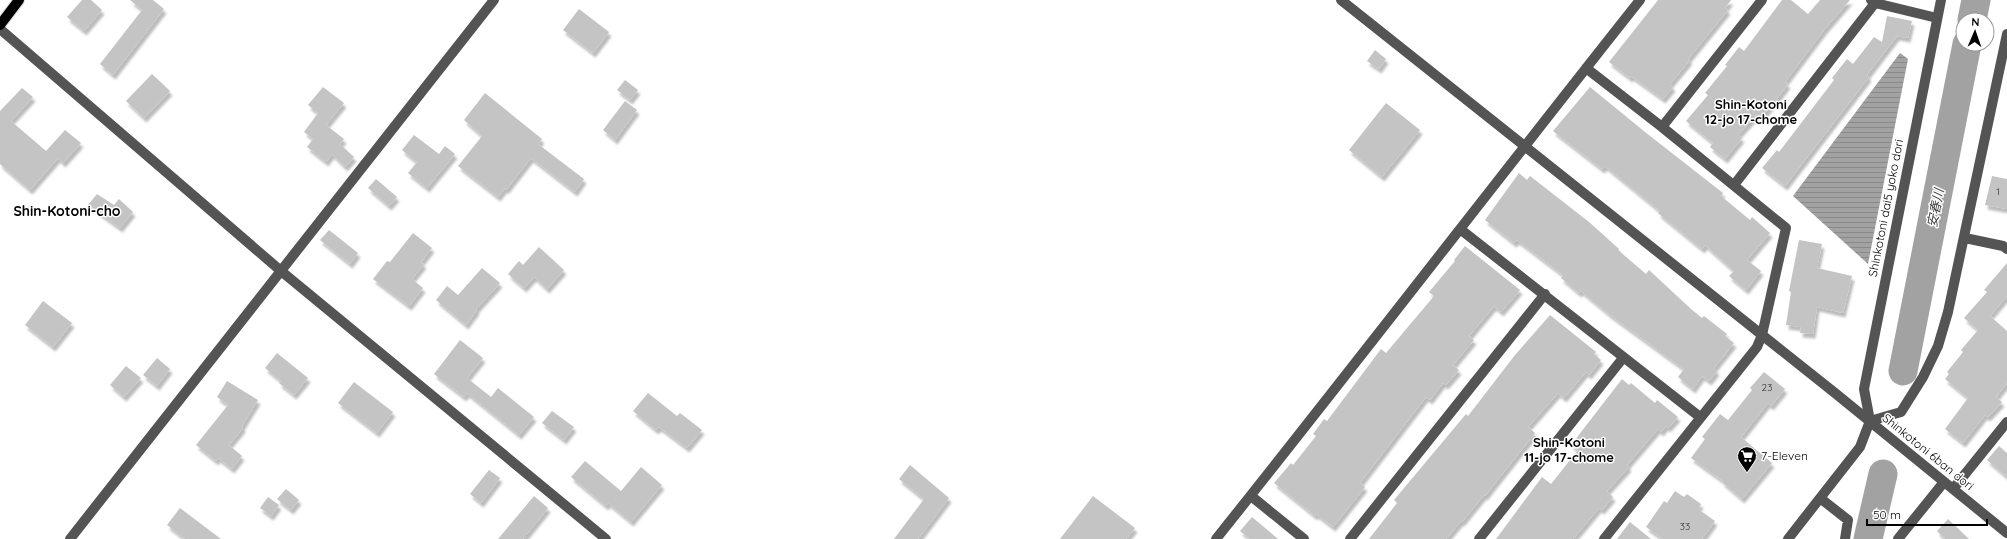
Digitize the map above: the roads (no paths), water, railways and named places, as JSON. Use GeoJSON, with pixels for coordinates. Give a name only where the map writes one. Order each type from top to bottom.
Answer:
{"type":"FeatureCollection","features":[{"type":"Feature","properties":{"kind":"main road"},"geometry":{"type":"LineString","coordinates":[[0,25],[20,0]]}},
{"type":"Feature","properties":{"kind":"street"},"geometry":{"type":"LineString","coordinates":[[70,539],[494,0]]}},
{"type":"Feature","properties":{"kind":"street","name":"Shinkotoni 6ban dori"},"geometry":{"type":"LineString","coordinates":[[1341,0],[1870,421],[2007,533]]}},
{"type":"Feature","properties":{"kind":"street"},"geometry":{"type":"LineString","coordinates":[[1216,539],[1460,229],[1523,146],[1640,0]]}},
{"type":"Feature","properties":{"kind":"street"},"geometry":{"type":"LineString","coordinates":[[1662,127],[1762,0]]}},
{"type":"Feature","properties":{"kind":"street","name":"Shinkotoni dai5 yoko dori"},"geometry":{"type":"LineString","coordinates":[[1870,421],[1864,389],[1941,0]]}},
{"type":"Feature","properties":{"kind":"street"},"geometry":{"type":"LineString","coordinates":[[1734,185],[1873,1],[1937,18]]}},
{"type":"Feature","properties":{"kind":"street"},"geometry":{"type":"LineString","coordinates":[[0,29],[280,271],[606,539]]}},
{"type":"Feature","properties":{"kind":"street"},"geometry":{"type":"LineString","coordinates":[[1788,539],[1860,447],[1870,421],[1901,412],[1923,377],[1938,346],[1948,312],[1965,238],[2007,34]]}},
{"type":"Feature","properties":{"kind":"street"},"geometry":{"type":"LineString","coordinates":[[1586,68],[1662,127],[1786,228],[1762,335],[1757,347],[1604,539]]}},
{"type":"Feature","properties":{"kind":"street"},"geometry":{"type":"LineString","coordinates":[[1460,229],[1545,294],[1623,358],[1700,417]]}},
{"type":"Feature","properties":{"kind":"street"},"geometry":{"type":"LineString","coordinates":[[1965,238],[2006,246]]}},
{"type":"Feature","properties":{"kind":"street"},"geometry":{"type":"LineString","coordinates":[[1350,539],[1545,294]]}},
{"type":"Feature","properties":{"kind":"street"},"geometry":{"type":"LineString","coordinates":[[1479,539],[1623,358]]}},
{"type":"Feature","properties":{"kind":"street"},"geometry":{"type":"LineString","coordinates":[[1953,488],[2007,422]]}},
{"type":"Feature","properties":{"kind":"street"},"geometry":{"type":"LineString","coordinates":[[1898,539],[1944,482]]}},
{"type":"Feature","properties":{"kind":"street"},"geometry":{"type":"LineString","coordinates":[[1251,496],[1304,539]]}},
{"type":"Feature","properties":{"kind":"street"},"geometry":{"type":"LineString","coordinates":[[1820,498],[1848,520],[1845,539]]}},
{"type":"Feature","properties":{"kind":"waterway","name":"安春川"},"geometry":{"type":"LineString","coordinates":[[1974,12],[1976,0]]}},
{"type":"Feature","properties":{"kind":"waterway","name":"安春川"},"geometry":{"type":"LineString","coordinates":[[1903,371],[1965,52]]}},
{"type":"Feature","properties":{"kind":"waterway","name":"安春川"},"geometry":{"type":"LineString","coordinates":[[1868,539],[1883,474]]}},
{"type":"Feature","properties":{"kind":"place","name":"7-Eleven"},"geometry":{"type":"Point","coordinates":[1747,473]}},
{"type":"Feature","properties":{"kind":"district","name":"Shin-Kotoni 12-jo 17-chome"},"geometry":{"type":"Point","coordinates":[1751,112]}},
{"type":"Feature","properties":{"kind":"district","name":"Shin-Kotoni-cho"},"geometry":{"type":"Point","coordinates":[67,211]}},
{"type":"Feature","properties":{"kind":"district","name":"Shin-Kotoni 11-jo 17-chome"},"geometry":{"type":"Point","coordinates":[1569,450]}}]}
